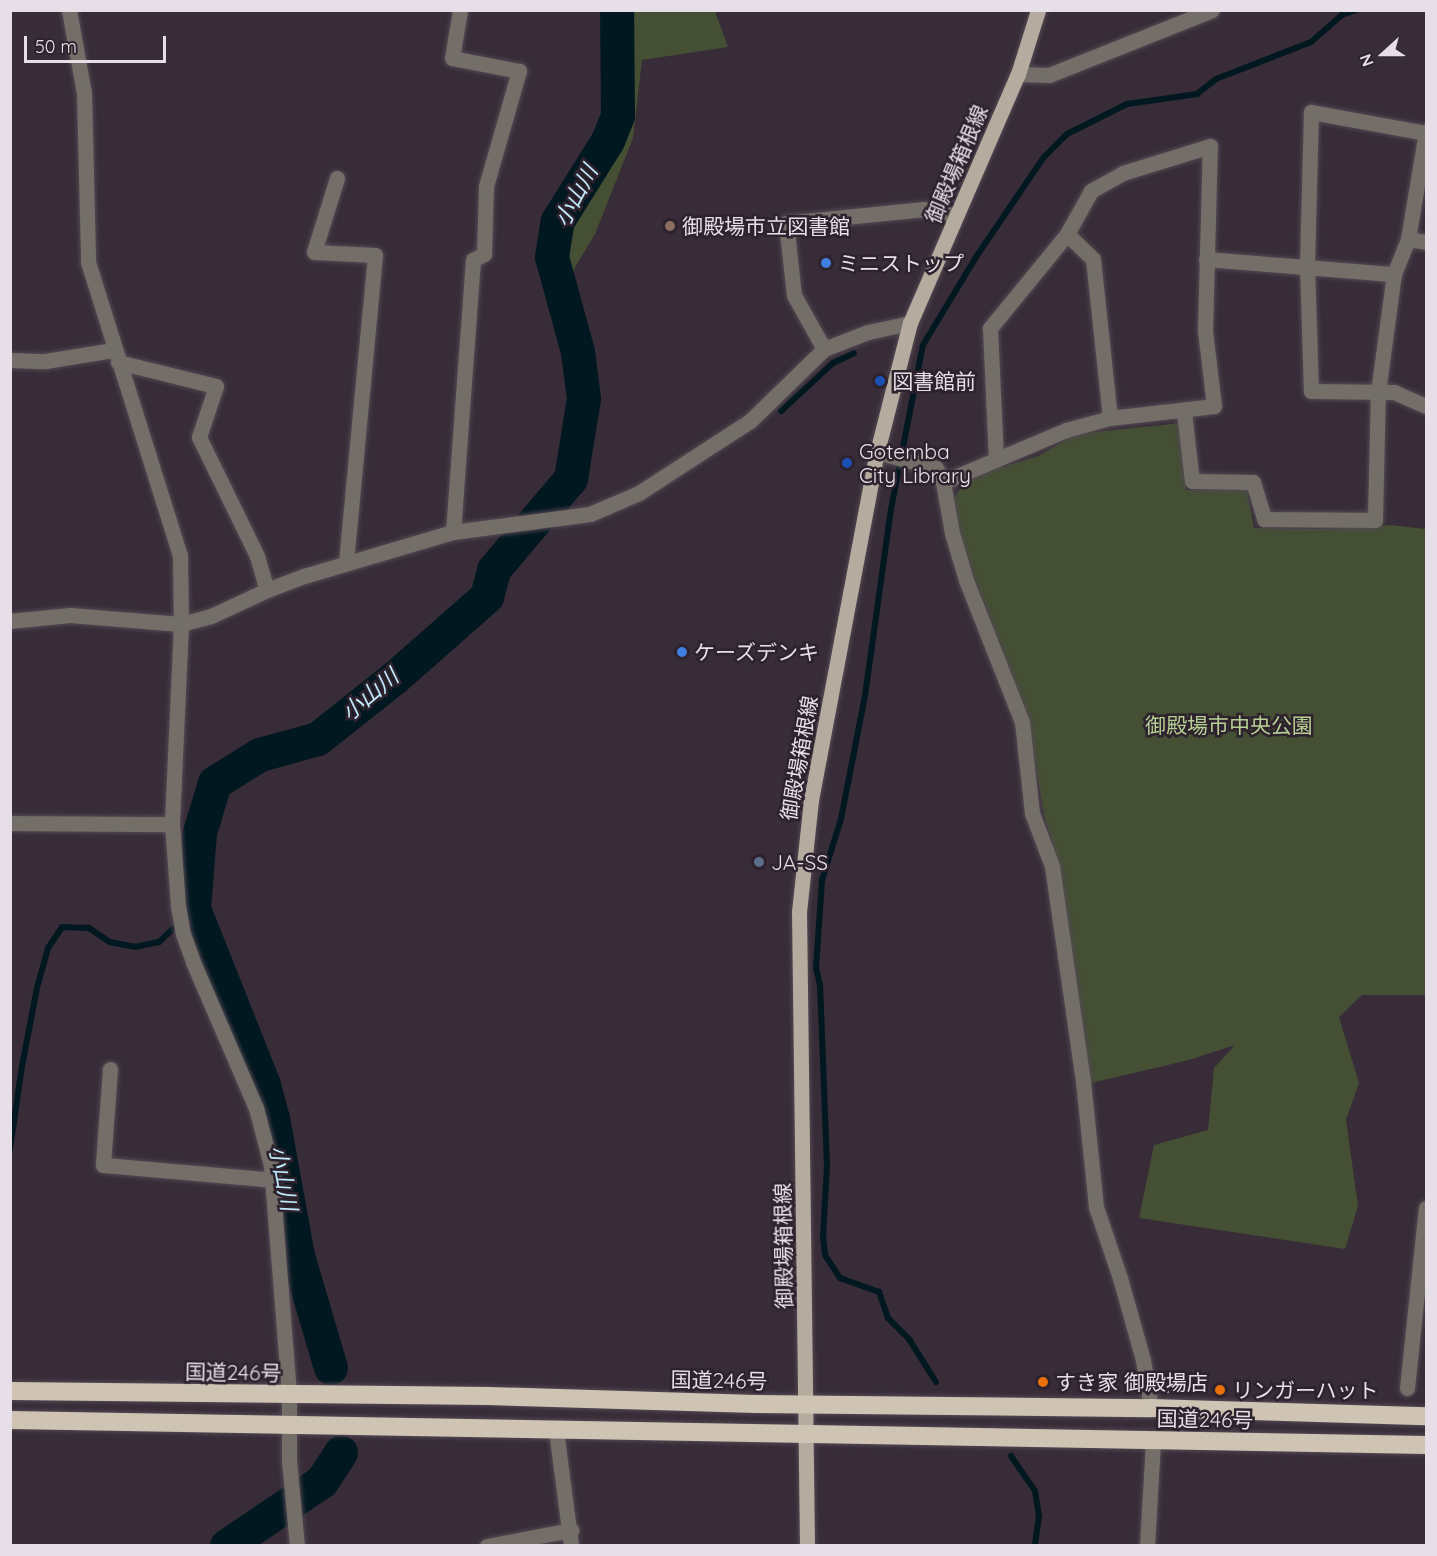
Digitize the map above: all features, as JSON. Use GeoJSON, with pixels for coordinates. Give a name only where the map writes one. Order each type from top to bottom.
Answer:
{"type":"FeatureCollection","features":[{"type":"Feature","properties":{"kind":"highway","name":"国道246号"},"geometry":{"type":"LineString","coordinates":[[10,1391],[1151,1408],[1426,1416]]}},
{"type":"Feature","properties":{"kind":"highway","name":"国道246号"},"geometry":{"type":"LineString","coordinates":[[10,1420],[288,1426],[807,1432],[1426,1445]]}},
{"type":"Feature","properties":{"kind":"main road","name":"御殿場箱根線"},"geometry":{"type":"LineString","coordinates":[[807,1545],[799,912],[811,800],[877,452],[910,323],[1017,74],[1038,10]]}},
{"type":"Feature","properties":{"kind":"street"},"geometry":{"type":"LineString","coordinates":[[69,10],[84,93],[88,262],[180,555],[181,624],[172,824],[178,906],[183,934],[193,962],[256,1108],[273,1180],[289,1395],[288,1426],[297,1545]]}},
{"type":"Feature","properties":{"kind":"street"},"geometry":{"type":"LineString","coordinates":[[453,532],[473,260],[484,254],[486,186],[519,71],[452,58],[460,10]]}},
{"type":"Feature","properties":{"kind":"street"},"geometry":{"type":"LineString","coordinates":[[1017,74],[1049,75],[1212,10]]}},
{"type":"Feature","properties":{"kind":"street"},"geometry":{"type":"LineString","coordinates":[[1184,412],[1192,480],[1253,482],[1264,519],[1375,520],[1378,392],[1394,274],[1408,239],[1426,132],[1311,112],[1307,265],[1311,391],[1378,392],[1394,392],[1426,406]]}},
{"type":"Feature","properties":{"kind":"street"},"geometry":{"type":"LineString","coordinates":[[943,482],[1066,430],[1110,418],[1184,412],[1214,406],[1205,332],[1210,146],[1123,173],[1091,191],[1067,234],[990,328],[996,459]]}},
{"type":"Feature","properties":{"kind":"street"},"geometry":{"type":"LineString","coordinates":[[337,178],[314,252],[375,255],[346,562]]}},
{"type":"Feature","properties":{"kind":"street"},"geometry":{"type":"LineString","coordinates":[[824,349],[794,295],[786,223],[924,209],[956,216]]}},
{"type":"Feature","properties":{"kind":"street"},"geometry":{"type":"LineString","coordinates":[[1067,234],[1093,260],[1110,418]]}},
{"type":"Feature","properties":{"kind":"street"},"geometry":{"type":"LineString","coordinates":[[1408,239],[1426,242]]}},
{"type":"Feature","properties":{"kind":"street"},"geometry":{"type":"LineString","coordinates":[[1206,259],[1307,265],[1394,274]]}},
{"type":"Feature","properties":{"kind":"street"},"geometry":{"type":"LineString","coordinates":[[10,621],[70,615],[181,624],[211,616],[267,590],[346,562],[453,532],[590,514],[639,493],[750,421],[824,349],[868,332],[910,323]]}},
{"type":"Feature","properties":{"kind":"street"},"geometry":{"type":"LineString","coordinates":[[10,360],[45,362],[116,356],[216,386],[199,437],[256,556],[267,590]]}},
{"type":"Feature","properties":{"kind":"street"},"geometry":{"type":"LineString","coordinates":[[877,452],[936,468],[943,482],[952,533],[966,580],[1022,722],[1032,813],[1052,866],[1083,1081],[1096,1207],[1120,1278],[1143,1360],[1151,1408]]}},
{"type":"Feature","properties":{"kind":"street"},"geometry":{"type":"LineString","coordinates":[[10,823],[172,824]]}},
{"type":"Feature","properties":{"kind":"street"},"geometry":{"type":"LineString","coordinates":[[110,1069],[103,1165],[273,1180]]}},
{"type":"Feature","properties":{"kind":"street"},"geometry":{"type":"LineString","coordinates":[[1407,1388],[1426,1208]]}},
{"type":"Feature","properties":{"kind":"street"},"geometry":{"type":"LineString","coordinates":[[487,1545],[571,1538],[556,1430]]}},
{"type":"Feature","properties":{"kind":"street"},"geometry":{"type":"LineString","coordinates":[[1147,1545],[1153,1441]]}},
{"type":"Feature","properties":{"kind":"green space"},"geometry":{"type":"Polygon","coordinates":[[[606,11],[715,11],[728,47],[642,60],[633,138],[595,234],[574,269],[572,405],[553,303],[545,226],[612,108],[606,11]]]}},
{"type":"Feature","properties":{"kind":"green space","name":"御殿場市中央公園"},"geometry":{"type":"Polygon","coordinates":[[[1181,423],[1186,490],[1247,490],[1254,528],[1324,529],[1390,525],[1426,529],[1426,995],[1362,995],[1339,1017],[1359,1083],[1346,1120],[1358,1206],[1345,1249],[1139,1218],[1154,1145],[1208,1130],[1214,1068],[1235,1045],[1189,1060],[1091,1083],[1061,873],[1044,815],[1027,715],[962,545],[952,502],[961,487],[984,470],[1038,456],[1076,434],[1181,423]]]}},
{"type":"Feature","properties":{"kind":"waterway","name":"小山川"},"geometry":{"type":"LineString","coordinates":[[331,1368],[298,1256],[273,1119],[264,1085],[194,909],[200,833],[215,783],[260,755],[318,739],[395,678],[487,597],[494,570],[571,479],[584,399],[578,352],[552,257],[558,221],[608,141],[618,116],[617,10]]}},
{"type":"Feature","properties":{"kind":"waterway"},"geometry":{"type":"LineString","coordinates":[[936,1382],[909,1339],[888,1318],[879,1292],[840,1278],[825,1255],[823,1237],[827,1166],[820,985],[816,968],[822,880],[841,819],[865,696],[891,509],[923,345],[976,257],[1044,157],[1067,134],[1127,104],[1197,94],[1216,79],[1311,42],[1342,15],[1356,10]]}},
{"type":"Feature","properties":{"kind":"waterway"},"geometry":{"type":"LineString","coordinates":[[781,411],[833,363],[854,353]]}},
{"type":"Feature","properties":{"kind":"waterway"},"geometry":{"type":"LineString","coordinates":[[10,1149],[22,1066],[37,988],[48,948],[62,927],[89,928],[110,942],[135,947],[159,942],[194,909]]}},
{"type":"Feature","properties":{"kind":"waterway","name":"小山川"},"geometry":{"type":"LineString","coordinates":[[227,1546],[322,1482],[341,1453]]}},
{"type":"Feature","properties":{"kind":"waterway"},"geometry":{"type":"LineString","coordinates":[[1011,1456],[1035,1491],[1039,1516],[1035,1546]]}},
{"type":"Feature","properties":{"kind":"place","name":"御殿場市立図書館"},"geometry":{"type":"Point","coordinates":[670,226]}},
{"type":"Feature","properties":{"kind":"place","name":"ミニストップ"},"geometry":{"type":"Point","coordinates":[826,263]}},
{"type":"Feature","properties":{"kind":"place","name":"図書館前"},"geometry":{"type":"Point","coordinates":[880,381]}},
{"type":"Feature","properties":{"kind":"place","name":"Gotemba City Library"},"geometry":{"type":"Point","coordinates":[847,463]}},
{"type":"Feature","properties":{"kind":"place","name":"ケーズデンキ"},"geometry":{"type":"Point","coordinates":[682,652]}},
{"type":"Feature","properties":{"kind":"place","name":"JA-SS"},"geometry":{"type":"Point","coordinates":[759,862]}},
{"type":"Feature","properties":{"kind":"place","name":"すき家 御殿場店"},"geometry":{"type":"Point","coordinates":[1043,1382]}},
{"type":"Feature","properties":{"kind":"place","name":"リンガーハット"},"geometry":{"type":"Point","coordinates":[1220,1390]}}]}
